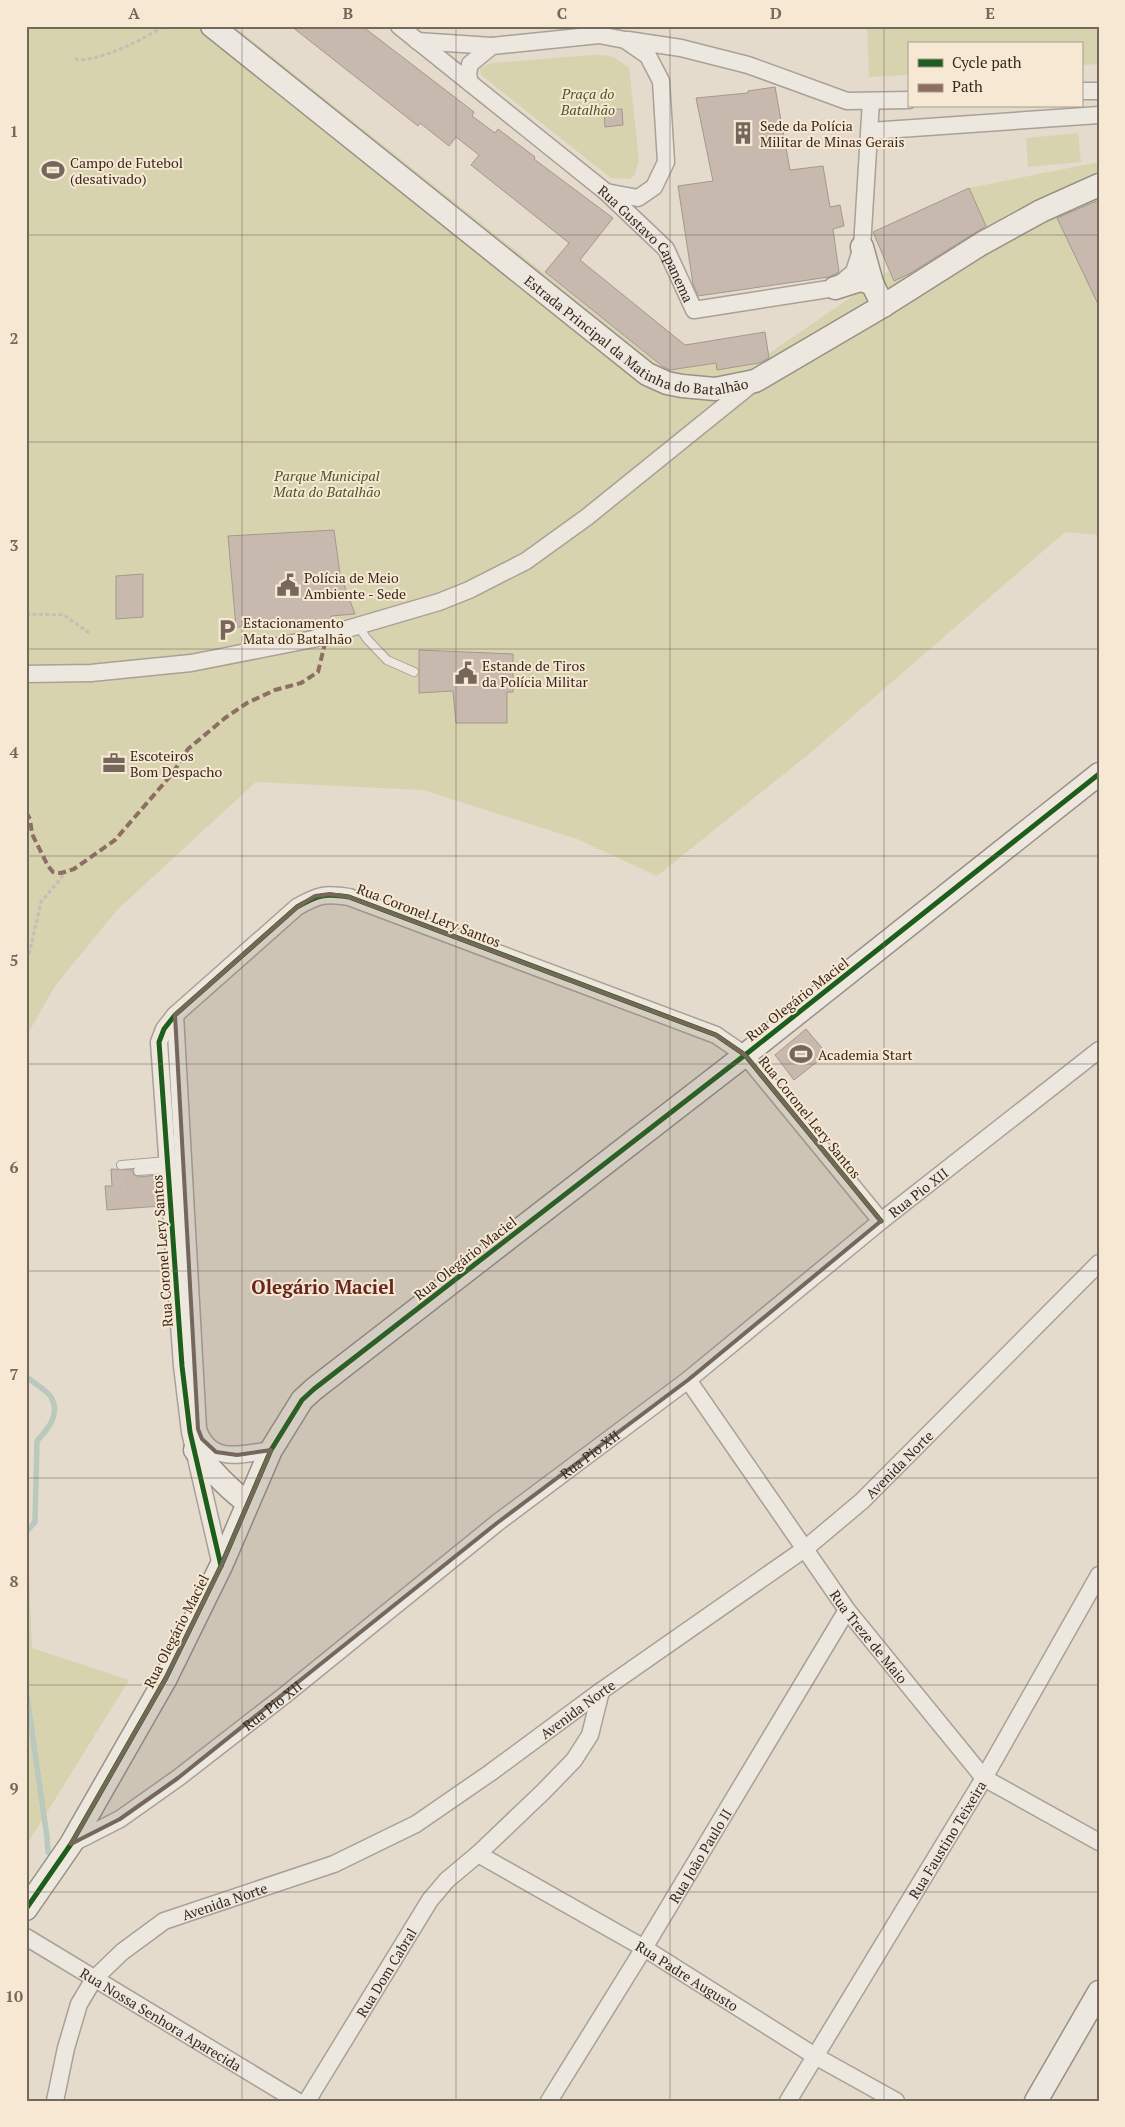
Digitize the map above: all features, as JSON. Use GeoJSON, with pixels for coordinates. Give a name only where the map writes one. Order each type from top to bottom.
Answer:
{"type":"FeatureCollection","features":[{"type":"Feature","properties":{"kind":"street","name":"Estrada Principal da Matinha do Batalhão"},"geometry":{"type":"LineString","coordinates":[[212,26],[647,374],[667,383],[716,389],[755,381],[883,306],[981,244],[1041,211],[1099,185]]}},
{"type":"Feature","properties":{"kind":"street","name":"Rua Gustavo Capanema"},"geometry":{"type":"LineString","coordinates":[[399,26],[606,192],[666,249],[694,310],[835,288]]}},
{"type":"Feature","properties":{"kind":"street"},"geometry":{"type":"LineString","coordinates":[[417,41],[492,46],[599,35],[681,48],[748,65],[847,101],[908,100]]}},
{"type":"Feature","properties":{"kind":"street"},"geometry":{"type":"LineString","coordinates":[[606,192],[638,198],[654,187],[666,162],[661,81],[648,56],[625,40]]}},
{"type":"Feature","properties":{"kind":"street"},"geometry":{"type":"LineString","coordinates":[[470,83],[468,74],[470,64],[492,46]]}},
{"type":"Feature","properties":{"kind":"street"},"geometry":{"type":"LineString","coordinates":[[1082,92],[1099,91]]}},
{"type":"Feature","properties":{"kind":"street"},"geometry":{"type":"LineString","coordinates":[[835,288],[854,272],[862,247],[871,101]]}},
{"type":"Feature","properties":{"kind":"street"},"geometry":{"type":"LineString","coordinates":[[870,131],[1099,116]]}},
{"type":"Feature","properties":{"kind":"street"},"geometry":{"type":"LineString","coordinates":[[862,247],[872,283],[883,306]]}},
{"type":"Feature","properties":{"kind":"street"},"geometry":{"type":"LineString","coordinates":[[835,288],[860,280],[872,283]]}},
{"type":"Feature","properties":{"kind":"street"},"geometry":{"type":"LineString","coordinates":[[26,674],[91,673],[191,663],[313,639],[438,602],[469,590],[526,561],[587,517],[755,381]]}},
{"type":"Feature","properties":{"kind":"street","name":"Rua Olegário Maciel"},"geometry":{"type":"LineString","coordinates":[[26,1909],[71,1844],[166,1678],[221,1566],[271,1450],[302,1400],[745,1055],[1099,774]]}},
{"type":"Feature","properties":{"kind":"street","name":"Rua Coronel Lery Santos"},"geometry":{"type":"LineString","coordinates":[[221,1566],[182,1366],[159,1042],[164,1029],[175,1015],[297,907],[316,896],[330,894],[358,900],[716,1035],[745,1055],[881,1221]]}},
{"type":"Feature","properties":{"kind":"street","name":"Rua Coronel Lery Santos"},"geometry":{"type":"LineString","coordinates":[[175,1015],[196,1437]]}},
{"type":"Feature","properties":{"kind":"street","name":"Rua Pio XII"},"geometry":{"type":"LineString","coordinates":[[71,1844],[120,1819],[178,1778],[285,1695],[497,1522],[688,1380],[881,1221],[1099,1050]]}},
{"type":"Feature","properties":{"kind":"street","name":"Avenida Norte"},"geometry":{"type":"LineString","coordinates":[[55,2101],[66,2048],[79,2004],[94,1979],[122,1952],[164,1921],[334,1864],[416,1824],[490,1773],[601,1691],[806,1548],[862,1501],[1099,1263]]}},
{"type":"Feature","properties":{"kind":"street","name":"Rua Treze de Maio"},"geometry":{"type":"LineString","coordinates":[[688,1380],[806,1548],[847,1610],[984,1778],[1099,1842]]}},
{"type":"Feature","properties":{"kind":"street"},"geometry":{"type":"LineString","coordinates":[[196,1437],[211,1449],[225,1455],[271,1450]]}},
{"type":"Feature","properties":{"kind":"street"},"geometry":{"type":"LineString","coordinates":[[196,1437],[213,1473],[234,1494],[248,1503]]}},
{"type":"Feature","properties":{"kind":"street","name":"Rua Faustino Teixeira"},"geometry":{"type":"LineString","coordinates":[[788,2101],[984,1778],[1099,1575]]}},
{"type":"Feature","properties":{"kind":"street","name":"Rua João Paulo II"},"geometry":{"type":"LineString","coordinates":[[549,2101],[644,1948],[847,1610]]}},
{"type":"Feature","properties":{"kind":"street","name":"Rua Dom Cabral"},"geometry":{"type":"LineString","coordinates":[[307,2101],[430,1900],[447,1880],[478,1854],[574,1760],[590,1735],[601,1691]]}},
{"type":"Feature","properties":{"kind":"street","name":"Rua Padre Augusto"},"geometry":{"type":"LineString","coordinates":[[478,1854],[644,1948],[815,2056],[896,2101]]}},
{"type":"Feature","properties":{"kind":"street","name":"Rua Nossa Senhora Aparecida"},"geometry":{"type":"LineString","coordinates":[[26,1936],[296,2101]]}},
{"type":"Feature","properties":{"kind":"street"},"geometry":{"type":"LineString","coordinates":[[1036,2101],[1099,1992]]}},
{"type":"Feature","properties":{"kind":"lane"},"geometry":{"type":"LineString","coordinates":[[358,626],[367,639],[388,660],[414,672]]}},
{"type":"Feature","properties":{"kind":"lane"},"geometry":{"type":"LineString","coordinates":[[121,1165],[167,1165]]}},
{"type":"Feature","properties":{"kind":"lane"},"geometry":{"type":"LineString","coordinates":[[138,1171],[167,1165]]}},
{"type":"Feature","properties":{"kind":"path"},"geometry":{"type":"LineString","coordinates":[[75,59],[89,60],[142,40],[164,26]]}},
{"type":"Feature","properties":{"kind":"path"},"geometry":{"type":"LineString","coordinates":[[26,614],[64,615],[89,633]]}},
{"type":"Feature","properties":{"kind":"path"},"geometry":{"type":"LineString","coordinates":[[26,960],[29,955],[41,902],[66,872]]}},
{"type":"Feature","properties":{"kind":"path"},"geometry":{"type":"LineString","coordinates":[[121,1165],[124,1196]]}},
{"type":"Feature","properties":{"kind":"highlighted area"},"geometry":{"type":"Polygon","coordinates":[[[330,894],[349,897],[716,1035],[745,1055],[881,1221],[688,1380],[497,1523],[178,1778],[120,1819],[71,1844],[166,1678],[221,1566],[271,1450],[237,1455],[216,1452],[202,1439],[198,1429],[175,1015],[297,907],[315,896],[330,894]]]}},
{"type":"Feature","properties":{"kind":"green space","name":"Parque Municipal Mata do Batalhão"},"geometry":{"type":"Polygon","coordinates":[[[26,26],[234,26],[667,371],[716,363],[718,370],[752,365],[889,271],[894,281],[990,236],[969,188],[1099,162],[1099,535],[1065,532],[809,754],[657,876],[577,839],[423,790],[256,782],[117,910],[55,986],[26,1037],[26,26]]]}},
{"type":"Feature","properties":{"kind":"green space"},"geometry":{"type":"Polygon","coordinates":[[[867,26],[1099,26],[1099,64],[1082,65],[1082,42],[908,42],[908,75],[869,77],[867,26]]]}},
{"type":"Feature","properties":{"kind":"green space","name":"Praça do Batalhão"},"geometry":{"type":"Polygon","coordinates":[[[591,55],[612,57],[629,68],[639,160],[635,174],[630,179],[611,178],[481,75],[480,68],[491,63],[591,55]]]}},
{"type":"Feature","properties":{"kind":"green space"},"geometry":{"type":"Polygon","coordinates":[[[1078,133],[1081,162],[1028,167],[1026,138],[1078,133]]]}},
{"type":"Feature","properties":{"kind":"green space"},"geometry":{"type":"Polygon","coordinates":[[[26,1496],[32,1648],[129,1680],[26,1846],[26,1496]]]}},
{"type":"Feature","properties":{"kind":"building"},"geometry":{"type":"Polygon","coordinates":[[[291,26],[362,26],[474,112],[472,116],[495,133],[498,129],[535,157],[534,159],[613,218],[580,260],[685,345],[765,332],[769,358],[759,363],[717,370],[716,363],[670,370],[662,366],[545,272],[569,243],[471,165],[479,155],[456,137],[449,146],[420,123],[418,126],[291,26]]]}},
{"type":"Feature","properties":{"kind":"building"},"geometry":{"type":"Polygon","coordinates":[[[775,87],[790,170],[823,166],[830,207],[840,205],[844,226],[833,229],[839,272],[829,277],[698,296],[693,284],[678,186],[713,181],[696,98],[748,93],[748,91],[775,87]]]}},
{"type":"Feature","properties":{"kind":"building"},"geometry":{"type":"Polygon","coordinates":[[[622,109],[623,125],[605,127],[604,110],[622,109]]]}},
{"type":"Feature","properties":{"kind":"building"},"geometry":{"type":"Polygon","coordinates":[[[969,188],[986,226],[909,274],[894,281],[873,232],[969,188]]]}},
{"type":"Feature","properties":{"kind":"building"},"geometry":{"type":"Polygon","coordinates":[[[1099,200],[1099,306],[1057,218],[1099,200]]]}},
{"type":"Feature","properties":{"kind":"building","name":"Polícia de Meio Ambiente - Sede"},"geometry":{"type":"Polygon","coordinates":[[[334,530],[340,574],[355,614],[331,616],[330,624],[318,627],[236,627],[228,536],[334,530]]]}},
{"type":"Feature","properties":{"kind":"building"},"geometry":{"type":"Polygon","coordinates":[[[143,574],[143,617],[116,619],[116,576],[143,574]]]}},
{"type":"Feature","properties":{"kind":"building","name":"Estande de Tiros da Polícia Militar"},"geometry":{"type":"Polygon","coordinates":[[[419,650],[513,654],[513,692],[507,692],[507,723],[456,723],[453,691],[419,693],[419,650]]]}},
{"type":"Feature","properties":{"kind":"building","name":"Academia Start"},"geometry":{"type":"Polygon","coordinates":[[[806,1029],[827,1054],[794,1080],[775,1055],[806,1029]]]}},
{"type":"Feature","properties":{"kind":"building"},"geometry":{"type":"Polygon","coordinates":[[[111,1169],[133,1170],[134,1175],[138,1177],[158,1175],[161,1206],[107,1210],[105,1186],[112,1186],[111,1169]]]}},
{"type":"Feature","properties":{"kind":"waterway"},"geometry":{"type":"LineString","coordinates":[[26,1376],[49,1394],[55,1409],[52,1421],[37,1441],[35,1522],[26,1532]]}},
{"type":"Feature","properties":{"kind":"waterway"},"geometry":{"type":"LineString","coordinates":[[26,1690],[48,1852]]}},
{"type":"Feature","properties":{"kind":"marked path"},"geometry":{"type":"LineString","coordinates":[[26,812],[30,819],[32,834],[53,872],[61,873],[74,869],[115,840],[172,774],[188,749],[225,718],[247,703],[275,690],[301,683],[318,672],[327,635]]}},
{"type":"Feature","properties":{"kind":"cycle path"},"geometry":{"type":"LineString","coordinates":[[26,1909],[71,1844],[166,1678],[221,1566],[271,1450],[302,1400],[745,1055],[1099,774]]}},
{"type":"Feature","properties":{"kind":"cycle path"},"geometry":{"type":"LineString","coordinates":[[221,1566],[190,1432],[182,1366],[159,1042],[164,1029],[175,1015],[297,907],[304,903],[328,895],[349,897],[716,1035],[745,1055],[881,1221]]}},
{"type":"Feature","properties":{"kind":"place","name":"Sede da Polícia Militar de Minas Gerais"},"geometry":{"type":"Point","coordinates":[743,133]}},
{"type":"Feature","properties":{"kind":"place","name":"Campo de Futebol (desativado)"},"geometry":{"type":"Point","coordinates":[53,170]}},
{"type":"Feature","properties":{"kind":"place","name":"Polícia de Meio Ambiente - Sede"},"geometry":{"type":"Point","coordinates":[288,585]}},
{"type":"Feature","properties":{"kind":"place","name":"Estacionamento Mata do Batalhão"},"geometry":{"type":"Point","coordinates":[227,630]}},
{"type":"Feature","properties":{"kind":"place","name":"Estande de Tiros da Polícia Militar"},"geometry":{"type":"Point","coordinates":[466,673]}},
{"type":"Feature","properties":{"kind":"place","name":"Escoteiros Bom Despacho"},"geometry":{"type":"Point","coordinates":[114,763]}},
{"type":"Feature","properties":{"kind":"place","name":"Academia Start"},"geometry":{"type":"Point","coordinates":[801,1054]}},
{"type":"Feature","properties":{"kind":"district","name":"Olegário Maciel"},"geometry":{"type":"Point","coordinates":[323,1286]}}]}
